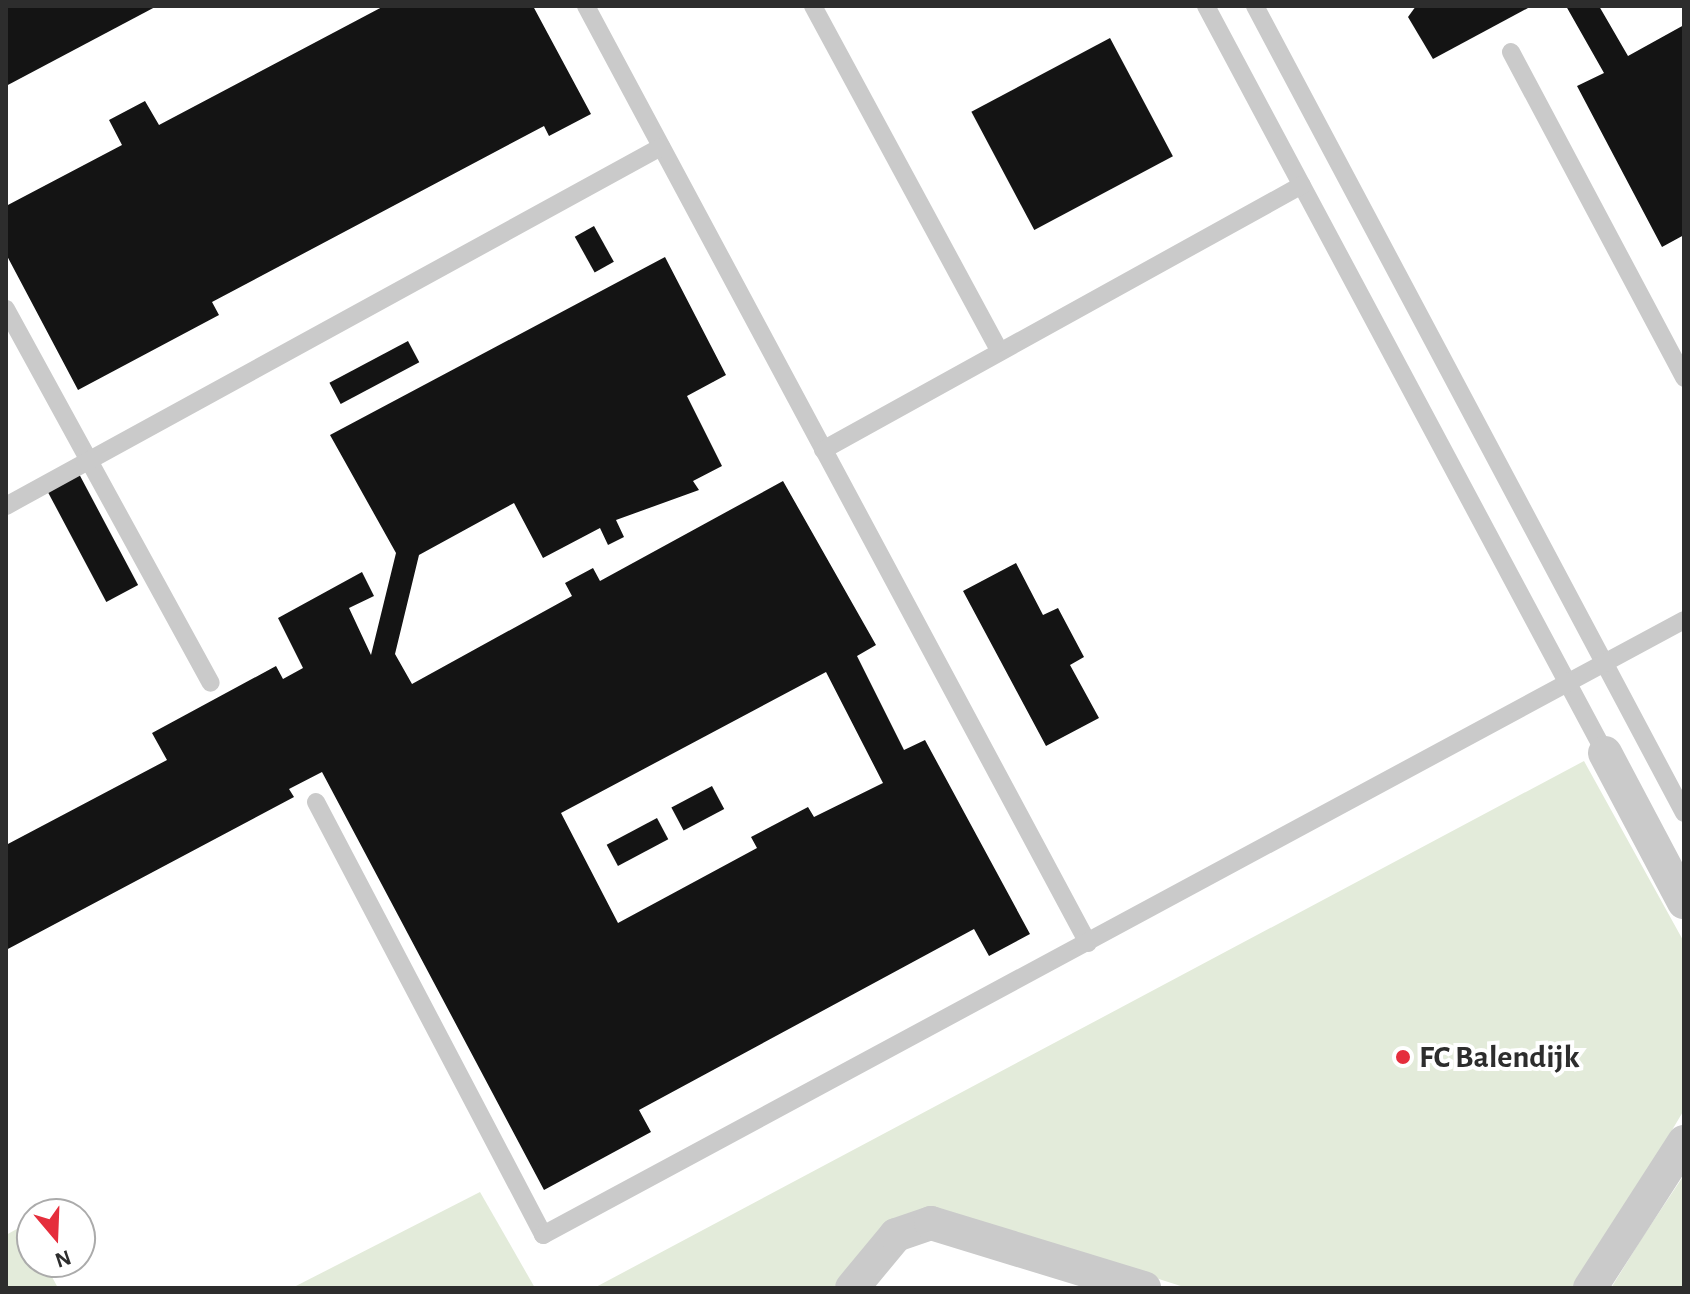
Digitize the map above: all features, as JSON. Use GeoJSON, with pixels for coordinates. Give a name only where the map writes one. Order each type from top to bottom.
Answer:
{"type":"FeatureCollection","features":[{"type":"Feature","properties":{"kind":"street"},"geometry":{"type":"LineString","coordinates":[[1605,753],[1684,902]]}},
{"type":"Feature","properties":{"kind":"street"},"geometry":{"type":"LineString","coordinates":[[1590,1288],[1684,1142]]}},
{"type":"Feature","properties":{"kind":"street"},"geometry":{"type":"LineString","coordinates":[[852,1288],[896,1235],[931,1223],[1144,1288]]}},
{"type":"Feature","properties":{"kind":"lane"},"geometry":{"type":"LineString","coordinates":[[586,6],[1088,943]]}},
{"type":"Feature","properties":{"kind":"lane"},"geometry":{"type":"LineString","coordinates":[[813,6],[1000,352]]}},
{"type":"Feature","properties":{"kind":"lane"},"geometry":{"type":"LineString","coordinates":[[1206,6],[1605,753]]}},
{"type":"Feature","properties":{"kind":"lane"},"geometry":{"type":"LineString","coordinates":[[1255,6],[1607,662],[1639,733],[1684,813]]}},
{"type":"Feature","properties":{"kind":"lane"},"geometry":{"type":"LineString","coordinates":[[1511,52],[1684,378]]}},
{"type":"Feature","properties":{"kind":"lane"},"geometry":{"type":"LineString","coordinates":[[6,506],[661,147]]}},
{"type":"Feature","properties":{"kind":"lane"},"geometry":{"type":"LineString","coordinates":[[823,450],[1302,185]]}},
{"type":"Feature","properties":{"kind":"lane"},"geometry":{"type":"LineString","coordinates":[[6,309],[211,683]]}},
{"type":"Feature","properties":{"kind":"lane"},"geometry":{"type":"LineString","coordinates":[[316,802],[543,1235],[1684,620]]}},
{"type":"Feature","properties":{"kind":"green space"},"geometry":{"type":"Polygon","coordinates":[[[1584,761],[1684,942],[1684,1110],[1578,1288],[1187,1288],[933,1207],[894,1220],[833,1288],[594,1288],[1584,761]]]}},
{"type":"Feature","properties":{"kind":"green space"},"geometry":{"type":"Polygon","coordinates":[[[1684,1175],[1684,1288],[1611,1288],[1642,1238],[1684,1175]]]}},
{"type":"Feature","properties":{"kind":"green space"},"geometry":{"type":"Polygon","coordinates":[[[480,1192],[535,1288],[292,1288],[480,1192]]]}},
{"type":"Feature","properties":{"kind":"green space"},"geometry":{"type":"Polygon","coordinates":[[[16,1229],[16,1278],[53,1278],[58,1288],[6,1288],[6,1235],[16,1229]]]}},
{"type":"Feature","properties":{"kind":"building"},"geometry":{"type":"Polygon","coordinates":[[[6,6],[157,6],[6,86],[6,6]]]}},
{"type":"Feature","properties":{"kind":"building"},"geometry":{"type":"Polygon","coordinates":[[[384,6],[533,6],[591,114],[549,136],[544,126],[212,302],[219,315],[78,390],[6,254],[6,206],[122,145],[109,120],[145,101],[159,125],[384,6]]]}},
{"type":"Feature","properties":{"kind":"building"},"geometry":{"type":"Polygon","coordinates":[[[1416,6],[1528,8],[1433,59],[1408,17],[1416,6]]]}},
{"type":"Feature","properties":{"kind":"building"},"geometry":{"type":"Polygon","coordinates":[[[1566,6],[1599,6],[1628,56],[1684,25],[1684,235],[1662,247],[1577,86],[1604,73],[1566,6]]]}},
{"type":"Feature","properties":{"kind":"building"},"geometry":{"type":"Polygon","coordinates":[[[1110,38],[1173,156],[1034,230],[971,112],[1110,38]]]}},
{"type":"Feature","properties":{"kind":"building"},"geometry":{"type":"Polygon","coordinates":[[[594,226],[614,262],[595,273],[575,237],[594,226]]]}},
{"type":"Feature","properties":{"kind":"building"},"geometry":{"type":"Polygon","coordinates":[[[665,257],[726,375],[687,396],[722,466],[693,481],[699,490],[616,520],[624,537],[608,545],[600,528],[543,558],[514,503],[419,555],[395,654],[412,684],[572,596],[565,583],[593,568],[600,581],[783,481],[876,645],[857,656],[904,750],[925,740],[1030,934],[989,956],[974,929],[639,1110],[651,1132],[544,1190],[322,772],[289,789],[294,797],[6,950],[6,845],[167,760],[152,733],[276,666],[283,679],[303,668],[278,618],[362,572],[374,596],[349,608],[371,655],[396,553],[330,435],[665,257]],[[826,672],[561,813],[618,923],[757,848],[751,837],[808,807],[814,817],[883,783],[826,672]]]}},
{"type":"Feature","properties":{"kind":"building"},"geometry":{"type":"Polygon","coordinates":[[[408,341],[419,362],[341,404],[329,383],[408,341]]]}},
{"type":"Feature","properties":{"kind":"building"},"geometry":{"type":"Polygon","coordinates":[[[78,472],[138,585],[106,602],[46,489],[78,472]]]}},
{"type":"Feature","properties":{"kind":"building"},"geometry":{"type":"Polygon","coordinates":[[[1016,563],[1043,615],[1058,608],[1084,657],[1070,665],[1099,718],[1046,746],[963,591],[1016,563]]]}},
{"type":"Feature","properties":{"kind":"building"},"geometry":{"type":"Polygon","coordinates":[[[712,786],[724,809],[684,831],[671,808],[712,786]]]}},
{"type":"Feature","properties":{"kind":"building"},"geometry":{"type":"Polygon","coordinates":[[[657,818],[668,839],[618,866],[607,845],[657,818]]]}},
{"type":"Feature","properties":{"kind":"place","name":"FC Balendijk"},"geometry":{"type":"Point","coordinates":[1403,1057]}}]}
